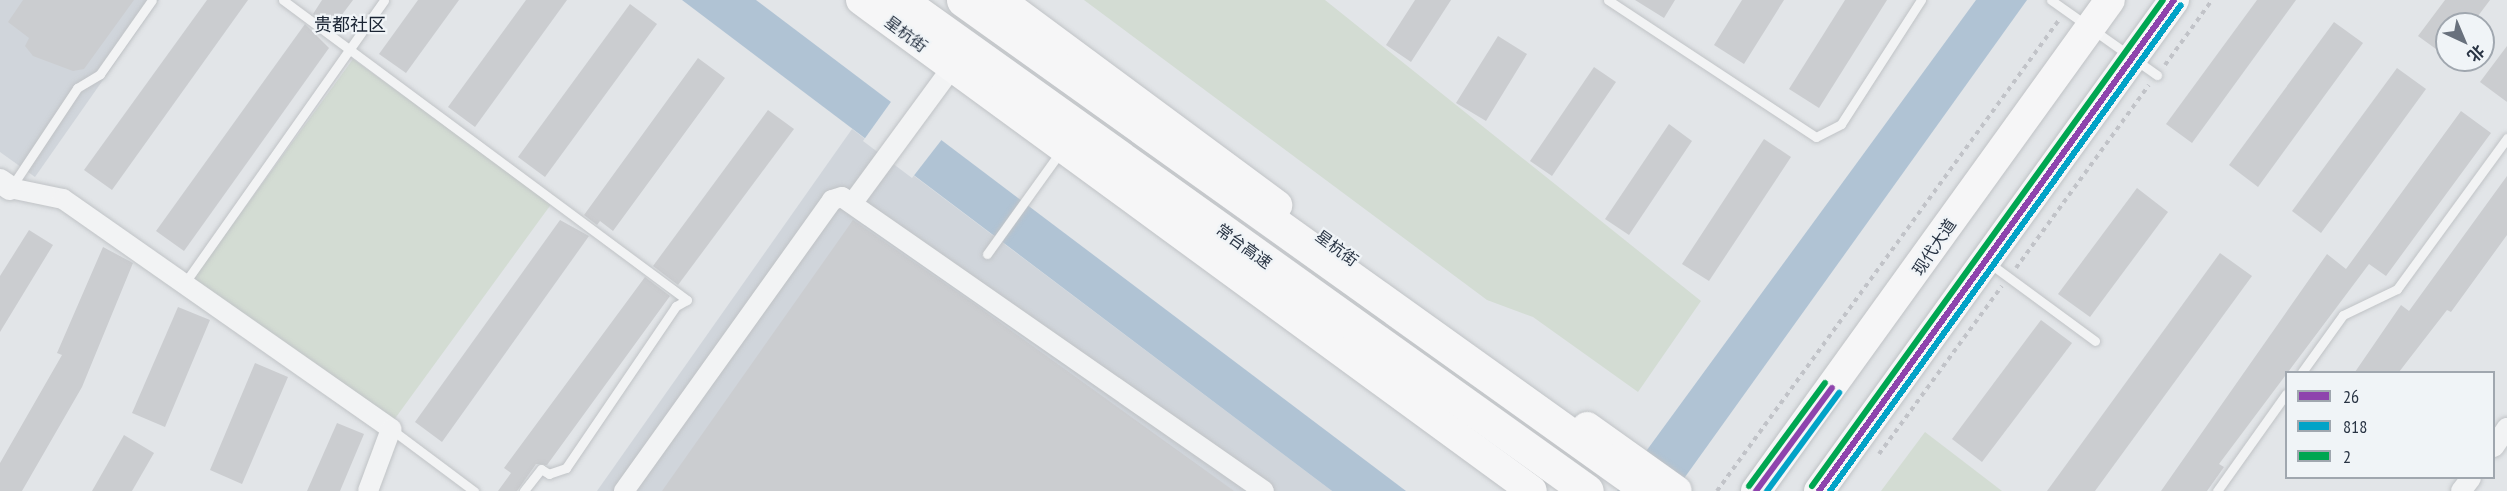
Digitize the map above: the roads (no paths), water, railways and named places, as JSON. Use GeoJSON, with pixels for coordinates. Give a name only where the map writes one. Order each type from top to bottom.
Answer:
{"type":"FeatureCollection","features":[{"type":"Feature","properties":{"kind":"highway","name":"常台高速"},"geometry":{"type":"LineString","coordinates":[[900,0],[1587,491]]}},
{"type":"Feature","properties":{"kind":"highway"},"geometry":{"type":"LineString","coordinates":[[963,0],[1649,491]]}},
{"type":"Feature","properties":{"kind":"main road","name":"星杭街"},"geometry":{"type":"LineString","coordinates":[[861,0],[1061,151],[1532,491]]}},
{"type":"Feature","properties":{"kind":"main road","name":"星杭街"},"geometry":{"type":"LineString","coordinates":[[1000,0],[1677,491]]}},
{"type":"Feature","properties":{"kind":"main road","name":"现代大道"},"geometry":{"type":"LineString","coordinates":[[1756,491],[2110,0]]}},
{"type":"Feature","properties":{"kind":"main road"},"geometry":{"type":"LineString","coordinates":[[1820,491],[1997,269],[2133,56],[2174,0]]}},
{"type":"Feature","properties":{"kind":"street"},"geometry":{"type":"LineString","coordinates":[[854,201],[951,69]]}},
{"type":"Feature","properties":{"kind":"street"},"geometry":{"type":"LineString","coordinates":[[5,185],[63,199],[391,429],[368,491]]}},
{"type":"Feature","properties":{"kind":"street"},"geometry":{"type":"LineString","coordinates":[[624,491],[832,200],[854,201],[1264,491]]}},
{"type":"Feature","properties":{"kind":"street"},"geometry":{"type":"LineString","coordinates":[[2495,444],[2507,428]]}},
{"type":"Feature","properties":{"kind":"lane"},"geometry":{"type":"LineString","coordinates":[[5,185],[77,88],[100,74],[152,0]]}},
{"type":"Feature","properties":{"kind":"lane"},"geometry":{"type":"LineString","coordinates":[[283,0],[687,300],[676,306],[566,468],[549,474],[541,469],[524,491]]}},
{"type":"Feature","properties":{"kind":"lane"},"geometry":{"type":"LineString","coordinates":[[184,284],[384,0]]}},
{"type":"Feature","properties":{"kind":"lane"},"geometry":{"type":"LineString","coordinates":[[1608,0],[1816,137],[1841,124],[1921,0]]}},
{"type":"Feature","properties":{"kind":"lane"},"geometry":{"type":"LineString","coordinates":[[2051,0],[2157,75]]}},
{"type":"Feature","properties":{"kind":"lane"},"geometry":{"type":"LineString","coordinates":[[2303,371],[2343,315],[2397,289],[2507,138]]}},
{"type":"Feature","properties":{"kind":"lane"},"geometry":{"type":"LineString","coordinates":[[987,254],[1061,151]]}},
{"type":"Feature","properties":{"kind":"lane"},"geometry":{"type":"LineString","coordinates":[[1997,269],[2095,340]]}},
{"type":"Feature","properties":{"kind":"lane"},"geometry":{"type":"LineString","coordinates":[[2217,491],[2285,395]]}},
{"type":"Feature","properties":{"kind":"lane"},"geometry":{"type":"LineString","coordinates":[[391,429],[474,491]]}},
{"type":"Feature","properties":{"kind":"water"},"geometry":{"type":"Polygon","coordinates":[[[682,0],[756,0],[1406,491],[1332,491],[682,0]]]}},
{"type":"Feature","properties":{"kind":"water"},"geometry":{"type":"Polygon","coordinates":[[[1976,0],[2027,0],[1675,491],[1617,491],[1976,0]]]}},
{"type":"Feature","properties":{"kind":"district","name":"贵都社区"},"geometry":{"type":"Point","coordinates":[350,25]}}]}
